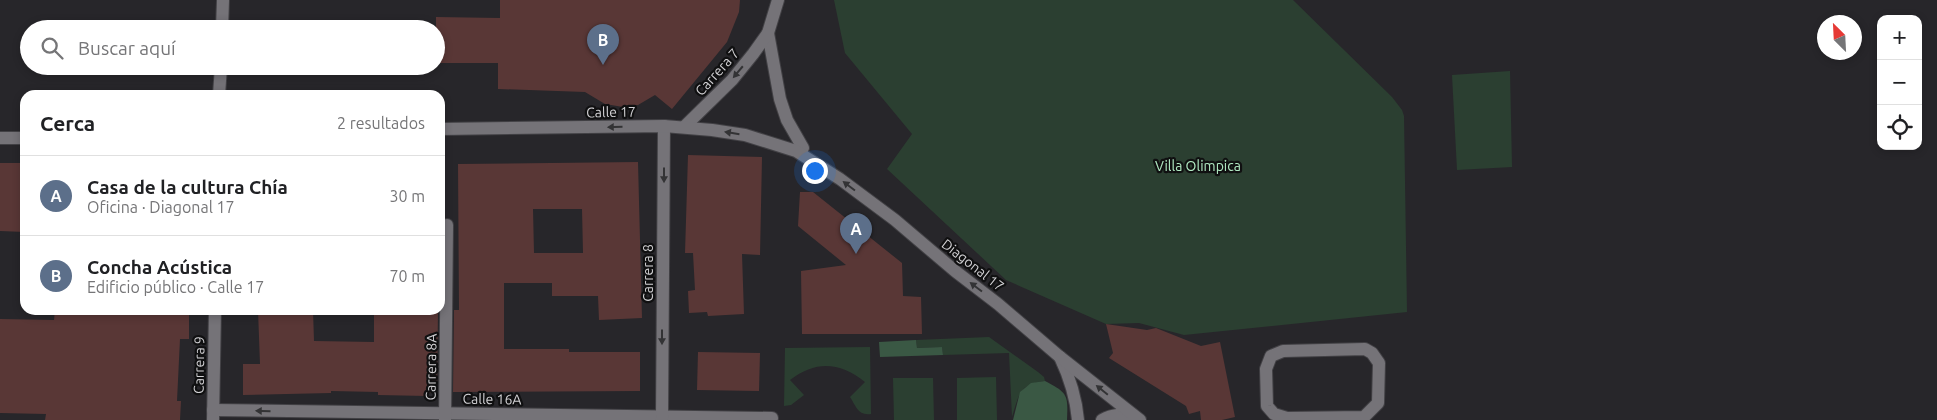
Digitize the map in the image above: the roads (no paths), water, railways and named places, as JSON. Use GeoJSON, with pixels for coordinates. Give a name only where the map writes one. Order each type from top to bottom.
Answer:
{"type":"FeatureCollection","features":[{"type":"Feature","properties":{"kind":"street"},"geometry":{"type":"LineString","coordinates":[[222,20],[223,0]]}},
{"type":"Feature","properties":{"kind":"street","name":"Carrera 7"},"geometry":{"type":"LineString","coordinates":[[684,127],[732,80],[768,33],[778,0]]}},
{"type":"Feature","properties":{"kind":"street","name":"Carrera 7"},"geometry":{"type":"LineString","coordinates":[[768,33],[780,99],[787,120],[803,148]]}},
{"type":"Feature","properties":{"kind":"street"},"geometry":{"type":"LineString","coordinates":[[220,75],[220,90]]}},
{"type":"Feature","properties":{"kind":"street","name":"Calle 17"},"geometry":{"type":"LineString","coordinates":[[445,130],[664,126],[745,135],[779,146]]}},
{"type":"Feature","properties":{"kind":"street","name":"Carrera 8"},"geometry":{"type":"LineString","coordinates":[[662,418],[664,126]]}},
{"type":"Feature","properties":{"kind":"street"},"geometry":{"type":"LineString","coordinates":[[0,138],[20,138]]}},
{"type":"Feature","properties":{"kind":"street","name":"Diagonal 17"},"geometry":{"type":"LineString","coordinates":[[779,146],[796,151],[813,160],[887,214],[1137,418]]}},
{"type":"Feature","properties":{"kind":"street","name":"Carrera 8A"},"geometry":{"type":"LineString","coordinates":[[445,417],[447,225]]}},
{"type":"Feature","properties":{"kind":"street","name":"Carrera 9"},"geometry":{"type":"LineString","coordinates":[[213,415],[215,315]]}},
{"type":"Feature","properties":{"kind":"street"},"geometry":{"type":"LineString","coordinates":[[1365,349],[1372,353],[1379,363],[1378,403],[1364,417],[1303,419],[1287,418],[1274,414],[1267,406],[1266,368],[1271,356],[1283,351],[1365,349]]}},
{"type":"Feature","properties":{"kind":"street"},"geometry":{"type":"LineString","coordinates":[[1060,357],[1069,375],[1076,399],[1078,420]]}},
{"type":"Feature","properties":{"kind":"street"},"geometry":{"type":"LineString","coordinates":[[1102,420],[1109,416],[1120,414],[1137,418]]}},
{"type":"Feature","properties":{"kind":"street","name":"Calle 16A"},"geometry":{"type":"LineString","coordinates":[[213,415],[772,418]]}},
{"type":"Feature","properties":{"kind":"place","name":"Concha Acústica"},"geometry":{"type":"Point","coordinates":[603,65]}},
{"type":"Feature","properties":{"kind":"place","name":"Casa de la cultura Chía"},"geometry":{"type":"Point","coordinates":[856,254]}},
{"type":"Feature","properties":{"kind":"park label","name":"Villa Olimpica"},"geometry":{"type":"Point","coordinates":[1198,166]}}]}
